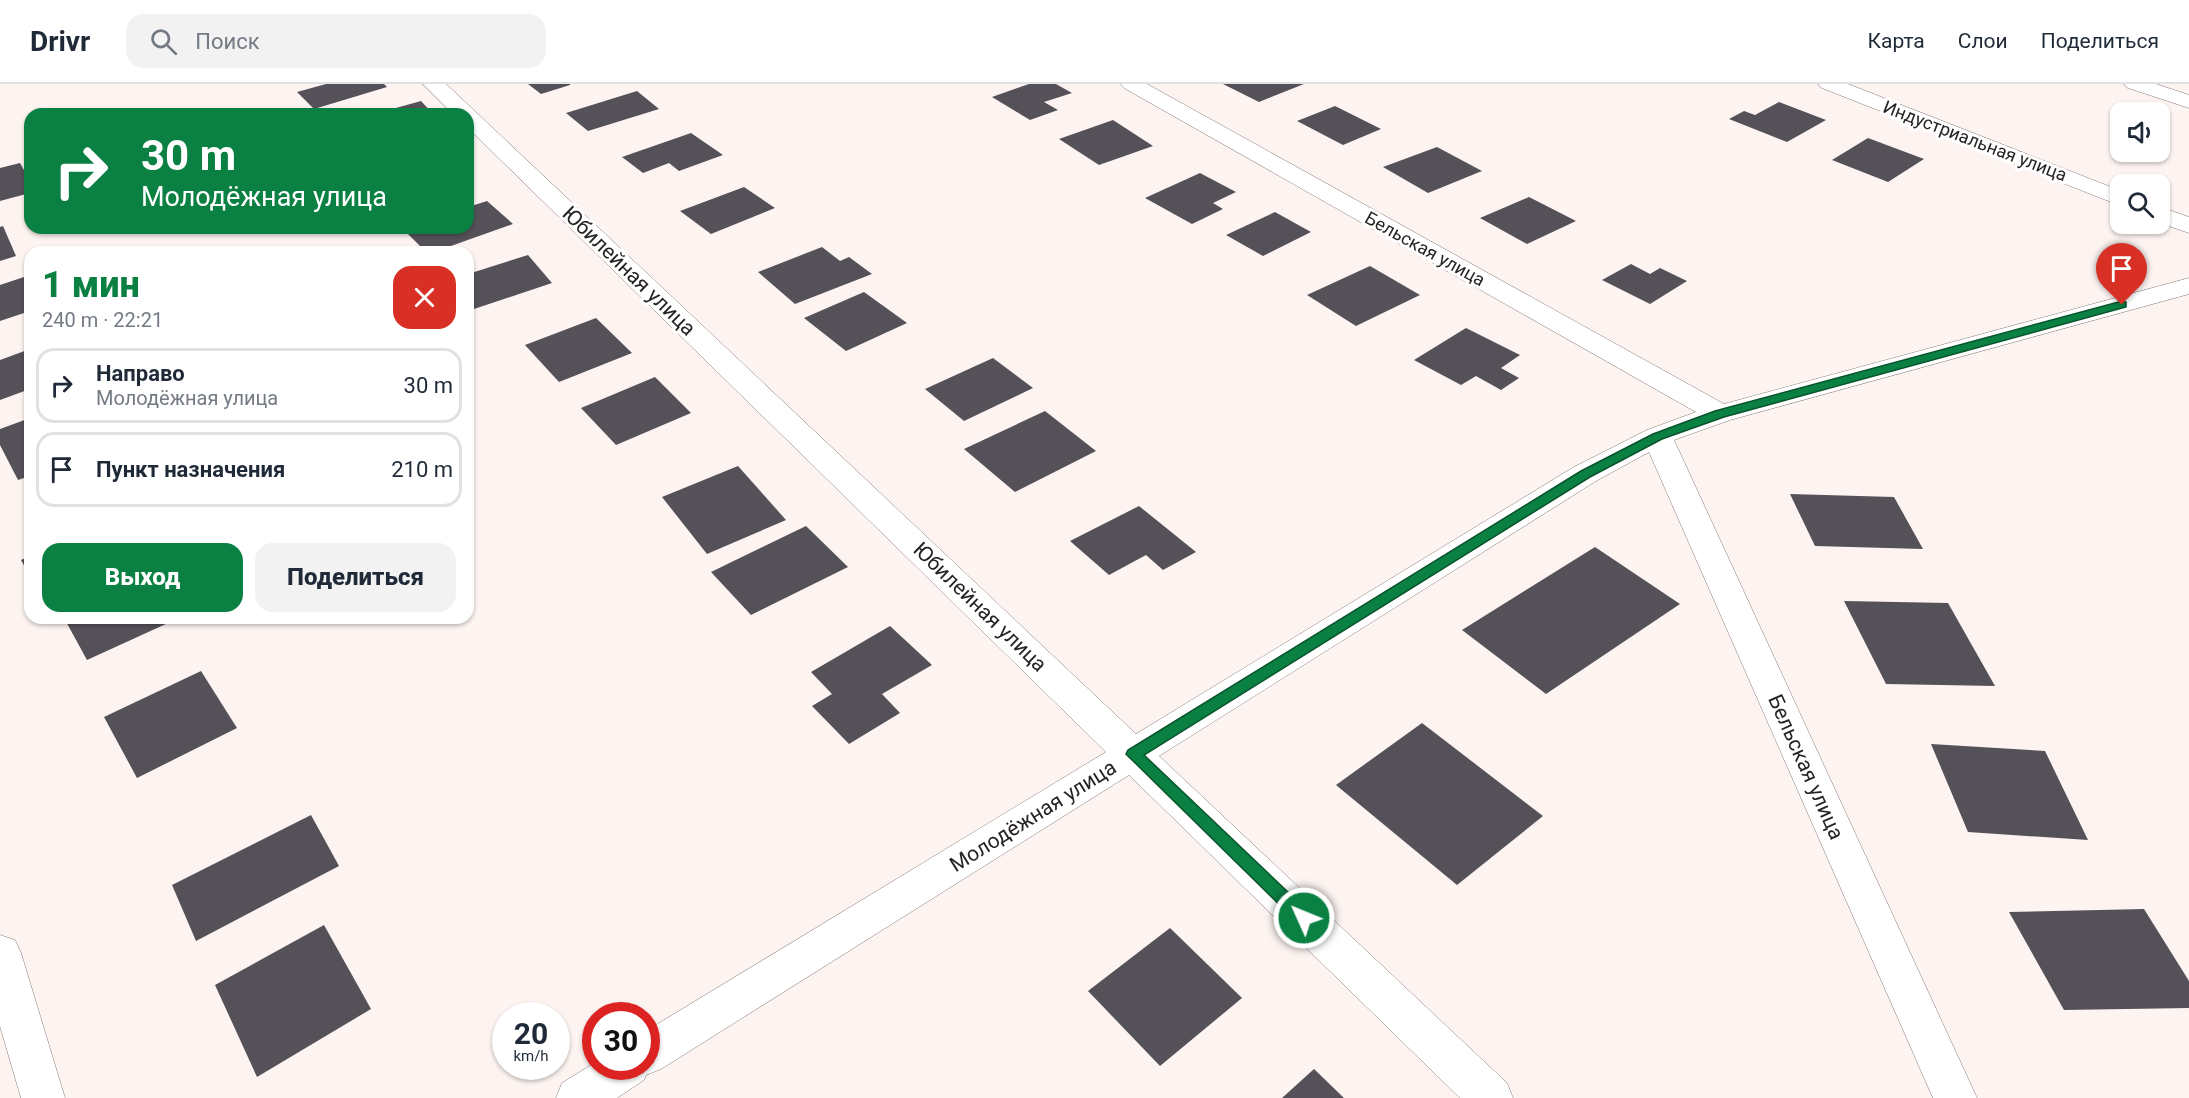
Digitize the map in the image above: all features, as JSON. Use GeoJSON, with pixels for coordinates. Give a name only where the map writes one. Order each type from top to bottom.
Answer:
{"type":"FeatureCollection","features":[{"type":"Feature","properties":{"kind":"street","name":"Юбилейная улица"},"geometry":{"type":"LineString","coordinates":[[434,84],[460,108]]}},
{"type":"Feature","properties":{"kind":"street","name":"Бельская улица"},"geometry":{"type":"LineString","coordinates":[[1131,84],[1719,414]]}},
{"type":"Feature","properties":{"kind":"street","name":"Индустриальная улица"},"geometry":{"type":"LineString","coordinates":[[1829,84],[2110,195]]}},
{"type":"Feature","properties":{"kind":"street"},"geometry":{"type":"LineString","coordinates":[[2135,84],[2189,102]]}},
{"type":"Feature","properties":{"kind":"street","name":"Юбилейная улица"},"geometry":{"type":"LineString","coordinates":[[474,122],[1491,1098]]}},
{"type":"Feature","properties":{"kind":"street"},"geometry":{"type":"LineString","coordinates":[[2170,218],[2189,226]]}},
{"type":"Feature","properties":{"kind":"street","name":"Молодёжная улица"},"geometry":{"type":"LineString","coordinates":[[660,1046],[1585,474],[1657,436],[1719,414],[2189,286]]}},
{"type":"Feature","properties":{"kind":"street","name":"Бельская улица"},"geometry":{"type":"LineString","coordinates":[[1657,436],[1955,1098]]}},
{"type":"Feature","properties":{"kind":"street"},"geometry":{"type":"LineString","coordinates":[[0,953],[43,1098]]}},
{"type":"Feature","properties":{"kind":"street"},"geometry":{"type":"LineString","coordinates":[[578,1098],[606,1080]]}},
{"type":"Feature","properties":{"kind":"building"},"geometry":{"type":"Polygon","coordinates":[[[326,84],[384,84],[387,87],[317,108],[313,108],[297,92],[326,84]]]}},
{"type":"Feature","properties":{"kind":"building"},"geometry":{"type":"Polygon","coordinates":[[[528,84],[570,84],[570,85],[541,94],[528,84]]]}},
{"type":"Feature","properties":{"kind":"building"},"geometry":{"type":"Polygon","coordinates":[[[1029,84],[1056,84],[1072,93],[1044,102],[1058,110],[1030,120],[992,97],[1029,84]]]}},
{"type":"Feature","properties":{"kind":"building"},"geometry":{"type":"Polygon","coordinates":[[[1223,84],[1304,84],[1259,102],[1223,84]]]}},
{"type":"Feature","properties":{"kind":"building"},"geometry":{"type":"Polygon","coordinates":[[[637,91],[659,109],[588,131],[566,113],[637,91]]]}},
{"type":"Feature","properties":{"kind":"building"},"geometry":{"type":"Polygon","coordinates":[[[421,101],[427,108],[396,108],[421,101]]]}},
{"type":"Feature","properties":{"kind":"building"},"geometry":{"type":"Polygon","coordinates":[[[1779,102],[1826,120],[1787,142],[1729,119],[1744,111],[1755,115],[1779,102]]]}},
{"type":"Feature","properties":{"kind":"building"},"geometry":{"type":"Polygon","coordinates":[[[1335,106],[1381,129],[1343,145],[1297,121],[1335,106]]]}},
{"type":"Feature","properties":{"kind":"building"},"geometry":{"type":"Polygon","coordinates":[[[1113,120],[1153,146],[1099,165],[1059,139],[1113,120]]]}},
{"type":"Feature","properties":{"kind":"building"},"geometry":{"type":"Polygon","coordinates":[[[691,133],[723,155],[679,171],[669,163],[643,173],[622,157],[691,133]]]}},
{"type":"Feature","properties":{"kind":"building"},"geometry":{"type":"Polygon","coordinates":[[[1868,138],[1924,159],[1888,182],[1832,160],[1868,138]]]}},
{"type":"Feature","properties":{"kind":"building"},"geometry":{"type":"Polygon","coordinates":[[[1437,147],[1482,171],[1428,193],[1383,167],[1437,147]]]}},
{"type":"Feature","properties":{"kind":"building"},"geometry":{"type":"Polygon","coordinates":[[[20,163],[24,170],[24,195],[0,201],[0,168],[20,163]]]}},
{"type":"Feature","properties":{"kind":"building"},"geometry":{"type":"Polygon","coordinates":[[[1200,173],[1236,192],[1213,203],[1223,209],[1192,224],[1145,198],[1200,173]]]}},
{"type":"Feature","properties":{"kind":"building"},"geometry":{"type":"Polygon","coordinates":[[[744,187],[775,208],[711,234],[680,211],[744,187]]]}},
{"type":"Feature","properties":{"kind":"building"},"geometry":{"type":"Polygon","coordinates":[[[1529,197],[1576,221],[1527,244],[1480,218],[1529,197]]]}},
{"type":"Feature","properties":{"kind":"building"},"geometry":{"type":"Polygon","coordinates":[[[487,201],[513,224],[451,246],[420,246],[408,234],[474,234],[474,205],[487,201]]]}},
{"type":"Feature","properties":{"kind":"building"},"geometry":{"type":"Polygon","coordinates":[[[1275,212],[1311,232],[1263,256],[1226,235],[1275,212]]]}},
{"type":"Feature","properties":{"kind":"building"},"geometry":{"type":"Polygon","coordinates":[[[3,226],[16,256],[0,261],[0,227],[3,226]]]}},
{"type":"Feature","properties":{"kind":"building"},"geometry":{"type":"Polygon","coordinates":[[[822,247],[840,261],[849,257],[872,274],[795,304],[758,272],[822,247]]]}},
{"type":"Feature","properties":{"kind":"building"},"geometry":{"type":"Polygon","coordinates":[[[528,255],[552,283],[474,309],[474,272],[528,255]]]}},
{"type":"Feature","properties":{"kind":"building"},"geometry":{"type":"Polygon","coordinates":[[[1631,264],[1650,274],[1660,268],[1687,281],[1650,304],[1602,280],[1631,264]]]}},
{"type":"Feature","properties":{"kind":"building"},"geometry":{"type":"Polygon","coordinates":[[[1370,266],[1420,295],[1356,326],[1307,295],[1370,266]]]}},
{"type":"Feature","properties":{"kind":"building"},"geometry":{"type":"Polygon","coordinates":[[[24,277],[24,313],[0,321],[0,285],[24,277]]]}},
{"type":"Feature","properties":{"kind":"building"},"geometry":{"type":"Polygon","coordinates":[[[864,292],[907,323],[846,351],[804,318],[864,292]]]}},
{"type":"Feature","properties":{"kind":"building"},"geometry":{"type":"Polygon","coordinates":[[[596,318],[632,353],[559,382],[525,345],[596,318]]]}},
{"type":"Feature","properties":{"kind":"building"},"geometry":{"type":"Polygon","coordinates":[[[1466,328],[1520,355],[1501,368],[1519,378],[1501,390],[1476,376],[1461,385],[1414,360],[1466,328]]]}},
{"type":"Feature","properties":{"kind":"building"},"geometry":{"type":"Polygon","coordinates":[[[24,351],[24,391],[0,400],[0,360],[24,351]]]}},
{"type":"Feature","properties":{"kind":"building"},"geometry":{"type":"Polygon","coordinates":[[[993,358],[1033,388],[964,421],[925,389],[993,358]]]}},
{"type":"Feature","properties":{"kind":"building"},"geometry":{"type":"Polygon","coordinates":[[[655,377],[691,413],[616,445],[581,408],[655,377]]]}},
{"type":"Feature","properties":{"kind":"building"},"geometry":{"type":"Polygon","coordinates":[[[1045,411],[1096,451],[1015,492],[964,449],[1045,411]]]}},
{"type":"Feature","properties":{"kind":"building"},"geometry":{"type":"Polygon","coordinates":[[[24,420],[24,478],[18,480],[0,445],[0,429],[24,420]]]}},
{"type":"Feature","properties":{"kind":"building"},"geometry":{"type":"Polygon","coordinates":[[[738,466],[786,520],[707,554],[662,497],[738,466]]]}},
{"type":"Feature","properties":{"kind":"building"},"geometry":{"type":"Polygon","coordinates":[[[1790,494],[1894,497],[1923,549],[1815,546],[1790,494]]]}},
{"type":"Feature","properties":{"kind":"building"},"geometry":{"type":"Polygon","coordinates":[[[1139,506],[1196,552],[1163,570],[1146,555],[1109,575],[1070,541],[1139,506]]]}},
{"type":"Feature","properties":{"kind":"building"},"geometry":{"type":"Polygon","coordinates":[[[806,526],[848,567],[751,615],[711,572],[806,526]]]}},
{"type":"Feature","properties":{"kind":"building"},"geometry":{"type":"Polygon","coordinates":[[[1595,547],[1680,604],[1546,694],[1462,630],[1595,547]]]}},
{"type":"Feature","properties":{"kind":"building"},"geometry":{"type":"Polygon","coordinates":[[[1844,601],[1948,603],[1995,686],[1886,684],[1844,601]]]}},
{"type":"Feature","properties":{"kind":"building"},"geometry":{"type":"Polygon","coordinates":[[[67,624],[166,624],[87,660],[67,624]]]}},
{"type":"Feature","properties":{"kind":"building"},"geometry":{"type":"Polygon","coordinates":[[[890,626],[932,665],[882,694],[900,713],[849,744],[812,706],[832,694],[811,672],[890,626]]]}},
{"type":"Feature","properties":{"kind":"building"},"geometry":{"type":"Polygon","coordinates":[[[201,671],[237,728],[137,778],[104,717],[201,671]]]}},
{"type":"Feature","properties":{"kind":"building"},"geometry":{"type":"Polygon","coordinates":[[[1422,723],[1543,816],[1457,885],[1336,785],[1422,723]]]}},
{"type":"Feature","properties":{"kind":"building"},"geometry":{"type":"Polygon","coordinates":[[[1931,744],[2045,751],[2088,840],[1968,832],[1931,744]]]}},
{"type":"Feature","properties":{"kind":"building"},"geometry":{"type":"Polygon","coordinates":[[[311,815],[339,866],[196,941],[172,885],[311,815]]]}},
{"type":"Feature","properties":{"kind":"building"},"geometry":{"type":"Polygon","coordinates":[[[2144,909],[2189,981],[2189,1008],[2064,1010],[2009,912],[2144,909]]]}},
{"type":"Feature","properties":{"kind":"building"},"geometry":{"type":"Polygon","coordinates":[[[324,925],[371,1009],[257,1077],[215,985],[324,925]]]}},
{"type":"Feature","properties":{"kind":"building"},"geometry":{"type":"Polygon","coordinates":[[[1170,928],[1242,998],[1160,1066],[1088,991],[1170,928]]]}},
{"type":"Feature","properties":{"kind":"building"},"geometry":{"type":"Polygon","coordinates":[[[1314,1069],[1344,1098],[1282,1098],[1314,1069]]]}},
{"type":"Feature","properties":{"kind":"route"},"geometry":{"type":"LineString","coordinates":[[1304,918],[1134,754],[1585,474],[1657,436],[1719,414],[2122,305]]}}]}
